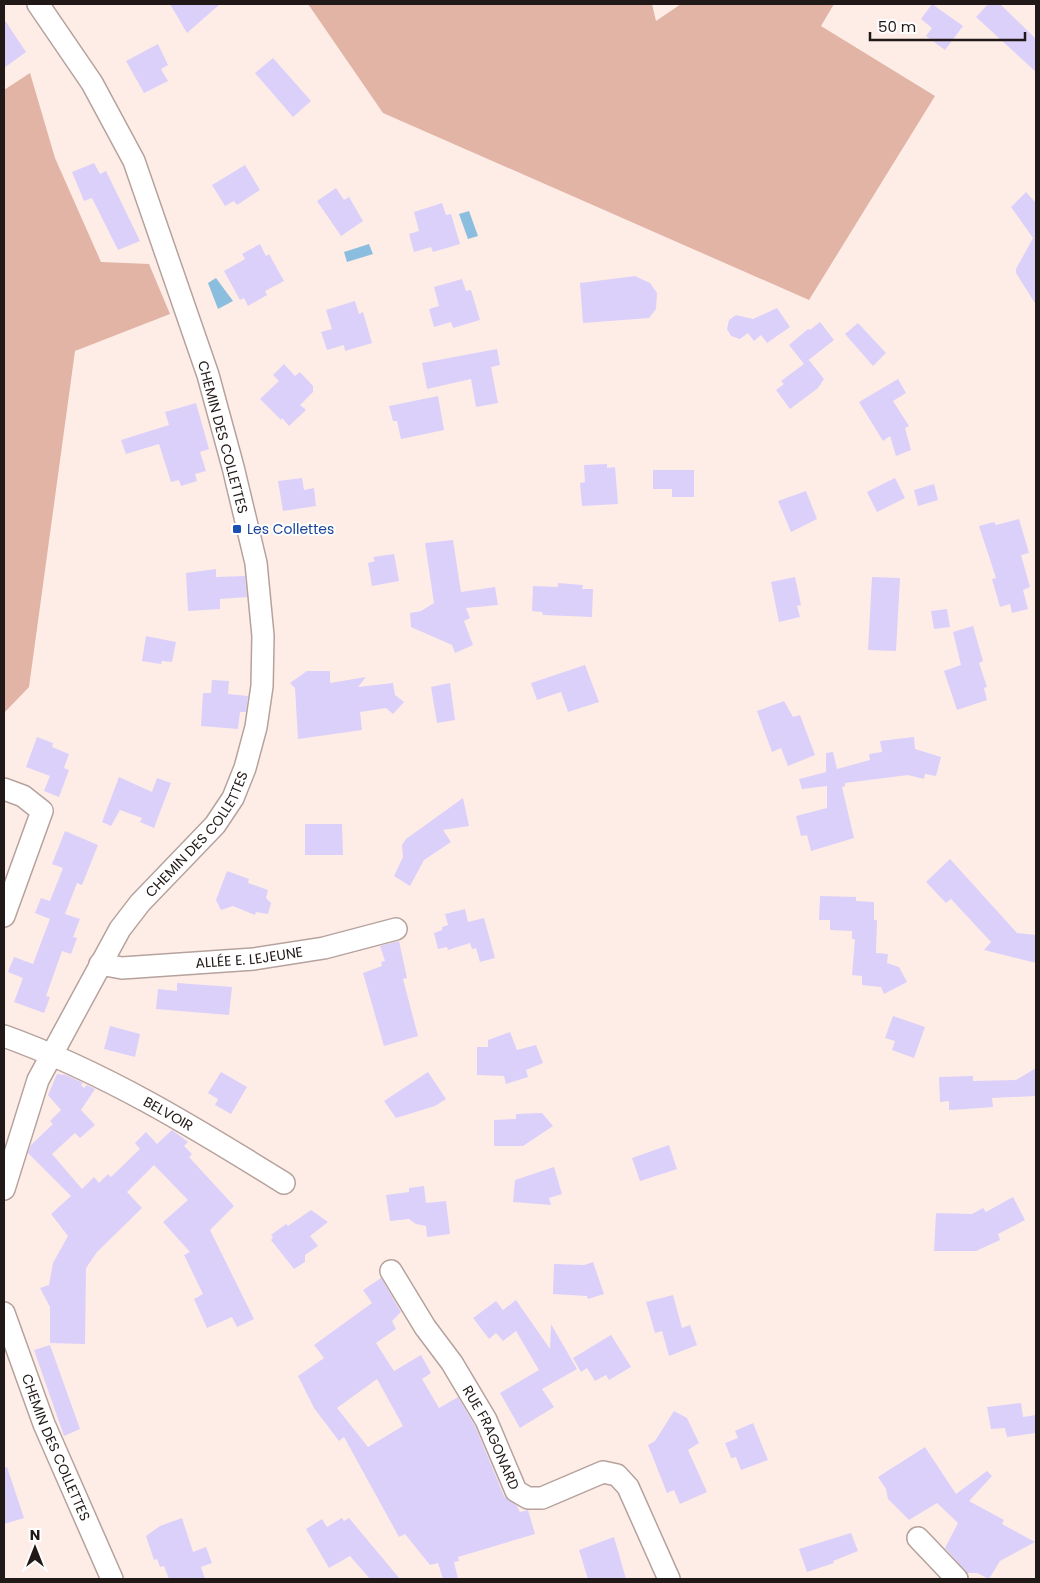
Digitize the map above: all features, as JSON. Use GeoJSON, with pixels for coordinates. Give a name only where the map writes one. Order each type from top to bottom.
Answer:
{"type":"FeatureCollection","features":[{"type":"Feature","properties":{"kind":"street","name":"CHEMIN DES COLLETTES"},"geometry":{"type":"LineString","coordinates":[[4,1189],[38,1080],[120,929],[140,902],[215,825],[233,798],[245,768],[256,727],[262,686],[263,636],[256,563],[208,375],[134,161],[92,83],[38,4]]}},
{"type":"Feature","properties":{"kind":"street"},"geometry":{"type":"LineString","coordinates":[[4,789],[23,796],[42,811],[4,916]]}},
{"type":"Feature","properties":{"kind":"street","name":"ALLÉE E. LEJEUNE"},"geometry":{"type":"LineString","coordinates":[[100,964],[122,968],[254,959],[324,948],[396,929]]}},
{"type":"Feature","properties":{"kind":"street"},"geometry":{"type":"LineString","coordinates":[[4,1036],[51,1053]]}},
{"type":"Feature","properties":{"kind":"street","name":"BELVOIR"},"geometry":{"type":"LineString","coordinates":[[51,1053],[128,1090],[284,1183]]}},
{"type":"Feature","properties":{"kind":"street","name":"RUE FRAGONARD"},"geometry":{"type":"LineString","coordinates":[[390,1271],[425,1327],[452,1363],[486,1420],[516,1491],[528,1498],[542,1498],[603,1472],[617,1475],[628,1488],[669,1579]]}},
{"type":"Feature","properties":{"kind":"street","name":"CHEMIN DES COLLETTES"},"geometry":{"type":"LineString","coordinates":[[4,1313],[44,1424],[112,1579]]}},
{"type":"Feature","properties":{"kind":"street"},"geometry":{"type":"LineString","coordinates":[[918,1538],[956,1579]]}},
{"type":"Feature","properties":{"kind":"shaded area"},"geometry":{"type":"Polygon","coordinates":[[[308,4],[652,4],[656,21],[681,4],[834,4],[821,26],[935,96],[809,300],[383,113],[308,4]]]}},
{"type":"Feature","properties":{"kind":"shaded area"},"geometry":{"type":"Polygon","coordinates":[[[30,73],[55,158],[101,262],[149,264],[170,314],[75,351],[29,687],[4,713],[4,90],[30,73]]]}},
{"type":"Feature","properties":{"kind":"water"},"geometry":{"type":"Polygon","coordinates":[[[469,211],[478,236],[468,239],[459,214],[469,211]]]}},
{"type":"Feature","properties":{"kind":"water"},"geometry":{"type":"Polygon","coordinates":[[[369,244],[373,254],[347,262],[344,252],[369,244]]]}},
{"type":"Feature","properties":{"kind":"water"},"geometry":{"type":"Polygon","coordinates":[[[216,278],[233,301],[218,309],[208,283],[216,278]]]}},
{"type":"Feature","properties":{"kind":"building"},"geometry":{"type":"Polygon","coordinates":[[[170,4],[220,4],[187,33],[170,4]]]}},
{"type":"Feature","properties":{"kind":"building"},"geometry":{"type":"Polygon","coordinates":[[[932,4],[963,26],[945,50],[926,36],[932,28],[921,19],[932,4]]]}},
{"type":"Feature","properties":{"kind":"building"},"geometry":{"type":"Polygon","coordinates":[[[988,4],[1000,4],[1036,39],[1036,72],[976,17],[988,4]]]}},
{"type":"Feature","properties":{"kind":"building"},"geometry":{"type":"Polygon","coordinates":[[[4,19],[26,52],[4,68],[4,19]]]}},
{"type":"Feature","properties":{"kind":"building"},"geometry":{"type":"Polygon","coordinates":[[[158,44],[168,65],[161,69],[168,81],[144,93],[126,61],[158,44]]]}},
{"type":"Feature","properties":{"kind":"building"},"geometry":{"type":"Polygon","coordinates":[[[273,58],[311,101],[293,117],[255,73],[273,58]]]}},
{"type":"Feature","properties":{"kind":"building"},"geometry":{"type":"Polygon","coordinates":[[[94,163],[100,174],[106,171],[140,241],[118,250],[92,198],[84,201],[72,172],[94,163]]]}},
{"type":"Feature","properties":{"kind":"building"},"geometry":{"type":"Polygon","coordinates":[[[245,165],[260,190],[237,205],[234,201],[225,206],[212,185],[245,165]]]}},
{"type":"Feature","properties":{"kind":"building"},"geometry":{"type":"Polygon","coordinates":[[[336,188],[344,200],[349,197],[363,221],[341,236],[317,201],[336,188]]]}},
{"type":"Feature","properties":{"kind":"building"},"geometry":{"type":"Polygon","coordinates":[[[1026,192],[1036,203],[1036,305],[1016,273],[1016,269],[1033,238],[1011,207],[1026,192]]]}},
{"type":"Feature","properties":{"kind":"building"},"geometry":{"type":"Polygon","coordinates":[[[442,203],[446,215],[451,214],[460,244],[433,252],[431,247],[414,252],[409,234],[419,231],[414,212],[442,203]]]}},
{"type":"Feature","properties":{"kind":"building"},"geometry":{"type":"Polygon","coordinates":[[[260,244],[266,256],[269,254],[284,281],[265,291],[267,295],[248,306],[244,298],[240,300],[224,271],[245,259],[242,254],[260,244]]]}},
{"type":"Feature","properties":{"kind":"building"},"geometry":{"type":"Polygon","coordinates":[[[635,276],[650,283],[657,293],[656,309],[649,318],[583,323],[580,283],[635,276]]]}},
{"type":"Feature","properties":{"kind":"building"},"geometry":{"type":"Polygon","coordinates":[[[462,279],[466,291],[471,290],[480,320],[453,328],[451,322],[434,327],[429,309],[439,306],[434,287],[462,279]]]}},
{"type":"Feature","properties":{"kind":"building"},"geometry":{"type":"Polygon","coordinates":[[[355,301],[359,314],[363,312],[372,343],[345,351],[344,345],[327,350],[321,332],[332,329],[326,310],[355,301]]]}},
{"type":"Feature","properties":{"kind":"building"},"geometry":{"type":"Polygon","coordinates":[[[777,308],[790,327],[767,343],[761,335],[754,341],[748,333],[740,339],[731,336],[727,329],[729,320],[736,315],[753,319],[777,308]]]}},
{"type":"Feature","properties":{"kind":"building"},"geometry":{"type":"Polygon","coordinates":[[[820,322],[834,340],[806,362],[809,360],[824,379],[818,388],[790,409],[776,390],[784,384],[781,381],[804,364],[789,345],[808,329],[810,330],[820,322]]]}},
{"type":"Feature","properties":{"kind":"building"},"geometry":{"type":"Polygon","coordinates":[[[858,323],[886,353],[873,366],[845,334],[858,323]]]}},
{"type":"Feature","properties":{"kind":"building"},"geometry":{"type":"Polygon","coordinates":[[[497,349],[500,365],[491,367],[498,403],[476,407],[471,379],[427,389],[422,363],[497,349]]]}},
{"type":"Feature","properties":{"kind":"building"},"geometry":{"type":"Polygon","coordinates":[[[284,364],[295,376],[300,372],[313,386],[313,392],[300,405],[306,410],[289,426],[260,399],[279,381],[273,375],[284,364]]]}},
{"type":"Feature","properties":{"kind":"building"},"geometry":{"type":"Polygon","coordinates":[[[898,379],[906,393],[893,401],[909,426],[905,428],[911,450],[896,456],[890,436],[883,441],[859,402],[898,379]]]}},
{"type":"Feature","properties":{"kind":"building"},"geometry":{"type":"Polygon","coordinates":[[[438,396],[444,430],[401,439],[397,421],[393,421],[389,406],[438,396]]]}},
{"type":"Feature","properties":{"kind":"building"},"geometry":{"type":"Polygon","coordinates":[[[196,403],[209,449],[200,452],[206,471],[195,474],[197,481],[181,486],[179,480],[171,482],[159,444],[126,454],[121,440],[169,425],[165,412],[196,403]]]}},
{"type":"Feature","properties":{"kind":"building"},"geometry":{"type":"Polygon","coordinates":[[[607,464],[607,468],[615,467],[618,504],[582,506],[580,483],[585,482],[584,465],[607,464]]]}},
{"type":"Feature","properties":{"kind":"building"},"geometry":{"type":"Polygon","coordinates":[[[653,470],[694,470],[694,497],[672,497],[672,489],[653,489],[653,470]]]}},
{"type":"Feature","properties":{"kind":"building"},"geometry":{"type":"Polygon","coordinates":[[[302,478],[304,490],[314,488],[316,506],[283,511],[278,481],[302,478]]]}},
{"type":"Feature","properties":{"kind":"building"},"geometry":{"type":"Polygon","coordinates":[[[895,478],[905,498],[877,512],[867,492],[895,478]]]}},
{"type":"Feature","properties":{"kind":"building"},"geometry":{"type":"Polygon","coordinates":[[[934,484],[938,500],[918,506],[914,490],[934,484]]]}},
{"type":"Feature","properties":{"kind":"building"},"geometry":{"type":"Polygon","coordinates":[[[806,491],[817,519],[791,532],[778,501],[806,491]]]}},
{"type":"Feature","properties":{"kind":"building"},"geometry":{"type":"Polygon","coordinates":[[[1019,519],[1029,553],[1021,555],[1030,587],[1023,590],[1028,609],[1012,613],[1010,604],[1000,607],[992,579],[996,578],[979,526],[994,522],[996,525],[1019,519]]]}},
{"type":"Feature","properties":{"kind":"building"},"geometry":{"type":"Polygon","coordinates":[[[453,540],[461,592],[495,587],[498,605],[466,608],[470,618],[464,621],[473,645],[455,653],[452,645],[411,627],[410,613],[421,611],[434,603],[425,543],[453,540]]]}},
{"type":"Feature","properties":{"kind":"building"},"geometry":{"type":"Polygon","coordinates":[[[394,554],[399,581],[372,586],[368,563],[375,561],[373,557],[394,554]]]}},
{"type":"Feature","properties":{"kind":"building"},"geometry":{"type":"Polygon","coordinates":[[[216,569],[216,577],[245,576],[247,597],[220,599],[220,609],[188,611],[186,573],[216,569]]]}},
{"type":"Feature","properties":{"kind":"building"},"geometry":{"type":"Polygon","coordinates":[[[795,577],[801,605],[797,606],[800,617],[779,622],[771,582],[795,577]]]}},
{"type":"Feature","properties":{"kind":"building"},"geometry":{"type":"Polygon","coordinates":[[[872,577],[900,578],[896,651],[868,650],[872,577]]]}},
{"type":"Feature","properties":{"kind":"building"},"geometry":{"type":"Polygon","coordinates":[[[558,583],[583,585],[582,589],[593,589],[592,617],[543,615],[542,612],[532,611],[533,586],[558,587],[558,583]]]}},
{"type":"Feature","properties":{"kind":"building"},"geometry":{"type":"Polygon","coordinates":[[[947,609],[950,627],[934,629],[931,611],[947,609]]]}},
{"type":"Feature","properties":{"kind":"building"},"geometry":{"type":"Polygon","coordinates":[[[973,626],[983,661],[979,663],[987,687],[984,688],[987,700],[957,710],[944,671],[961,665],[953,632],[973,626]]]}},
{"type":"Feature","properties":{"kind":"building"},"geometry":{"type":"Polygon","coordinates":[[[146,636],[176,642],[172,662],[162,661],[161,664],[142,661],[146,636]]]}},
{"type":"Feature","properties":{"kind":"building"},"geometry":{"type":"Polygon","coordinates":[[[585,665],[599,702],[568,712],[561,692],[537,700],[531,683],[585,665]]]}},
{"type":"Feature","properties":{"kind":"building"},"geometry":{"type":"Polygon","coordinates":[[[307,671],[330,671],[330,683],[366,677],[358,687],[393,683],[395,695],[404,702],[393,714],[386,708],[360,712],[362,730],[298,739],[295,688],[290,683],[307,671]]]}},
{"type":"Feature","properties":{"kind":"building"},"geometry":{"type":"Polygon","coordinates":[[[212,680],[229,681],[228,694],[248,696],[246,712],[240,712],[238,729],[201,726],[203,693],[211,693],[212,680]]]}},
{"type":"Feature","properties":{"kind":"building"},"geometry":{"type":"Polygon","coordinates":[[[450,683],[455,720],[437,723],[431,687],[450,683]]]}},
{"type":"Feature","properties":{"kind":"building"},"geometry":{"type":"Polygon","coordinates":[[[784,701],[793,717],[800,715],[815,755],[788,766],[781,748],[772,752],[757,711],[784,701]]]}},
{"type":"Feature","properties":{"kind":"building"},"geometry":{"type":"Polygon","coordinates":[[[37,737],[53,743],[52,747],[69,754],[64,768],[69,770],[59,797],[44,791],[50,776],[26,767],[37,737]]]}},
{"type":"Feature","properties":{"kind":"building"},"geometry":{"type":"Polygon","coordinates":[[[914,737],[915,749],[941,757],[936,776],[925,774],[924,779],[908,775],[845,783],[845,786],[842,787],[854,838],[811,851],[807,835],[801,836],[796,816],[827,808],[827,786],[802,789],[799,779],[826,772],[826,753],[833,752],[837,769],[870,760],[869,754],[882,752],[880,741],[914,737]]]}},
{"type":"Feature","properties":{"kind":"building"},"geometry":{"type":"Polygon","coordinates":[[[119,777],[152,792],[157,778],[171,783],[154,828],[140,822],[142,818],[120,810],[111,826],[102,822],[119,777]]]}},
{"type":"Feature","properties":{"kind":"building"},"geometry":{"type":"Polygon","coordinates":[[[463,798],[469,826],[443,830],[451,842],[424,860],[410,886],[394,876],[403,857],[402,845],[406,839],[463,798]]]}},
{"type":"Feature","properties":{"kind":"building"},"geometry":{"type":"Polygon","coordinates":[[[305,824],[342,824],[343,855],[305,855],[305,824]]]}},
{"type":"Feature","properties":{"kind":"building"},"geometry":{"type":"Polygon","coordinates":[[[65,831],[98,845],[82,885],[77,883],[65,914],[80,919],[73,937],[77,938],[71,954],[62,951],[46,996],[50,997],[44,1013],[14,1002],[23,978],[8,972],[14,957],[33,964],[50,919],[35,913],[41,898],[50,901],[63,868],[52,864],[65,831]]]}},
{"type":"Feature","properties":{"kind":"building"},"geometry":{"type":"Polygon","coordinates":[[[950,859],[1017,933],[1036,935],[1036,963],[984,950],[991,942],[951,899],[946,903],[926,882],[950,859]]]}},
{"type":"Feature","properties":{"kind":"building"},"geometry":{"type":"Polygon","coordinates":[[[227,871],[249,879],[248,883],[268,890],[266,898],[271,903],[268,914],[256,912],[255,915],[233,906],[221,910],[216,900],[227,871]]]}},
{"type":"Feature","properties":{"kind":"building"},"geometry":{"type":"Polygon","coordinates":[[[820,896],[856,897],[856,901],[874,902],[874,920],[877,920],[876,953],[888,954],[887,963],[899,967],[907,982],[884,994],[881,987],[862,985],[862,976],[852,975],[855,939],[852,939],[852,931],[830,930],[830,920],[819,920],[820,896]]]}},
{"type":"Feature","properties":{"kind":"building"},"geometry":{"type":"Polygon","coordinates":[[[465,909],[468,922],[484,918],[495,958],[480,962],[476,948],[472,949],[470,943],[448,950],[447,947],[438,949],[434,933],[448,925],[445,914],[465,909]]]}},
{"type":"Feature","properties":{"kind":"building"},"geometry":{"type":"Polygon","coordinates":[[[399,941],[407,978],[403,979],[418,1036],[384,1046],[363,973],[382,966],[381,962],[385,961],[380,946],[399,941]]]}},
{"type":"Feature","properties":{"kind":"building"},"geometry":{"type":"Polygon","coordinates":[[[177,983],[232,987],[229,1015],[156,1009],[158,989],[177,991],[177,983]]]}},
{"type":"Feature","properties":{"kind":"building"},"geometry":{"type":"Polygon","coordinates":[[[893,1016],[925,1027],[914,1058],[892,1050],[895,1041],[885,1038],[893,1016]]]}},
{"type":"Feature","properties":{"kind":"building"},"geometry":{"type":"Polygon","coordinates":[[[110,1026],[140,1034],[135,1057],[104,1049],[110,1026]]]}},
{"type":"Feature","properties":{"kind":"building"},"geometry":{"type":"Polygon","coordinates":[[[510,1032],[517,1050],[536,1045],[543,1063],[526,1070],[528,1077],[506,1084],[504,1076],[477,1075],[477,1047],[488,1047],[488,1040],[510,1032]]]}},
{"type":"Feature","properties":{"kind":"building"},"geometry":{"type":"Polygon","coordinates":[[[1036,1068],[1036,1096],[992,1098],[993,1107],[966,1109],[949,1110],[949,1101],[940,1102],[939,1077],[973,1076],[973,1081],[1016,1080],[1036,1068]]]}},
{"type":"Feature","properties":{"kind":"building"},"geometry":{"type":"Polygon","coordinates":[[[221,1072],[247,1087],[231,1114],[215,1105],[218,1099],[208,1093],[221,1072]]]}},
{"type":"Feature","properties":{"kind":"building"},"geometry":{"type":"Polygon","coordinates":[[[428,1072],[446,1099],[435,1106],[396,1118],[384,1101],[428,1072]]]}},
{"type":"Feature","properties":{"kind":"building"},"geometry":{"type":"Polygon","coordinates":[[[57,1074],[66,1075],[83,1083],[81,1085],[84,1088],[87,1085],[95,1089],[81,1110],[95,1125],[80,1138],[75,1133],[52,1154],[82,1189],[94,1177],[99,1183],[108,1174],[111,1177],[140,1149],[135,1143],[146,1132],[157,1144],[172,1130],[188,1142],[184,1146],[192,1154],[189,1157],[234,1206],[210,1230],[254,1319],[237,1327],[232,1317],[207,1328],[194,1299],[203,1294],[184,1255],[190,1252],[163,1222],[188,1200],[154,1165],[127,1192],[142,1208],[97,1252],[86,1268],[85,1344],[50,1343],[50,1307],[40,1288],[49,1285],[53,1263],[68,1236],[51,1214],[71,1196],[28,1153],[31,1145],[53,1124],[50,1121],[61,1110],[48,1095],[57,1074]]]}},
{"type":"Feature","properties":{"kind":"building"},"geometry":{"type":"Polygon","coordinates":[[[542,1113],[553,1126],[523,1146],[494,1146],[494,1120],[516,1119],[516,1114],[542,1113]]]}},
{"type":"Feature","properties":{"kind":"building"},"geometry":{"type":"Polygon","coordinates":[[[669,1145],[677,1169],[640,1181],[632,1158],[669,1145]]]}},
{"type":"Feature","properties":{"kind":"building"},"geometry":{"type":"Polygon","coordinates":[[[554,1167],[562,1194],[549,1198],[551,1205],[513,1202],[515,1180],[554,1167]]]}},
{"type":"Feature","properties":{"kind":"building"},"geometry":{"type":"Polygon","coordinates":[[[424,1186],[426,1203],[446,1201],[450,1234],[427,1237],[426,1226],[416,1224],[409,1219],[390,1221],[386,1195],[409,1192],[409,1188],[424,1186]]]}},
{"type":"Feature","properties":{"kind":"building"},"geometry":{"type":"Polygon","coordinates":[[[1013,1197],[1025,1220],[998,1234],[1000,1240],[976,1251],[934,1251],[936,1213],[972,1214],[983,1208],[986,1212],[1013,1197]]]}},
{"type":"Feature","properties":{"kind":"building"},"geometry":{"type":"Polygon","coordinates":[[[311,1210],[328,1222],[310,1236],[318,1246],[305,1255],[305,1262],[294,1269],[271,1240],[273,1237],[271,1235],[311,1210]]]}},
{"type":"Feature","properties":{"kind":"building"},"geometry":{"type":"Polygon","coordinates":[[[593,1262],[604,1294],[588,1299],[587,1296],[553,1294],[554,1264],[584,1265],[593,1262]]]}},
{"type":"Feature","properties":{"kind":"building"},"geometry":{"type":"Polygon","coordinates":[[[381,1278],[401,1312],[392,1321],[396,1329],[376,1343],[394,1371],[421,1355],[431,1373],[422,1379],[439,1408],[458,1397],[475,1426],[504,1496],[517,1506],[520,1512],[528,1510],[535,1534],[458,1557],[459,1561],[454,1562],[458,1579],[443,1579],[438,1563],[430,1565],[405,1534],[399,1537],[344,1437],[339,1441],[314,1408],[298,1376],[324,1358],[314,1345],[372,1303],[363,1290],[381,1278]],[[377,1379],[337,1408],[368,1447],[403,1426],[377,1379]]]}},
{"type":"Feature","properties":{"kind":"building"},"geometry":{"type":"Polygon","coordinates":[[[673,1295],[682,1328],[690,1325],[697,1345],[669,1356],[662,1331],[655,1333],[646,1302],[673,1295]]]}},
{"type":"Feature","properties":{"kind":"building"},"geometry":{"type":"Polygon","coordinates":[[[516,1300],[550,1349],[551,1324],[577,1369],[542,1389],[554,1407],[520,1428],[500,1393],[539,1370],[516,1331],[503,1341],[496,1333],[489,1339],[473,1318],[496,1301],[503,1310],[516,1300]]]}},
{"type":"Feature","properties":{"kind":"building"},"geometry":{"type":"Polygon","coordinates":[[[611,1335],[631,1367],[609,1380],[606,1375],[595,1381],[587,1368],[581,1372],[573,1358],[611,1335]]]}},
{"type":"Feature","properties":{"kind":"building"},"geometry":{"type":"Polygon","coordinates":[[[50,1345],[80,1429],[64,1436],[34,1350],[50,1345]]]}},
{"type":"Feature","properties":{"kind":"building"},"geometry":{"type":"Polygon","coordinates":[[[1021,1403],[1023,1417],[1036,1415],[1036,1433],[1007,1437],[1005,1428],[991,1429],[987,1407],[1021,1403]]]}},
{"type":"Feature","properties":{"kind":"building"},"geometry":{"type":"Polygon","coordinates":[[[674,1411],[687,1418],[699,1443],[688,1450],[707,1492],[680,1504],[674,1490],[667,1493],[648,1445],[655,1441],[674,1411]]]}},
{"type":"Feature","properties":{"kind":"building"},"geometry":{"type":"Polygon","coordinates":[[[753,1423],[768,1460],[741,1470],[736,1457],[731,1458],[725,1443],[738,1438],[735,1431],[753,1423]]]}},
{"type":"Feature","properties":{"kind":"building"},"geometry":{"type":"Polygon","coordinates":[[[925,1447],[956,1494],[987,1471],[992,1476],[969,1501],[1004,1520],[1002,1524],[1035,1542],[1000,1561],[989,1579],[977,1573],[967,1573],[945,1548],[958,1523],[937,1503],[909,1520],[888,1499],[886,1489],[878,1477],[925,1447]]]}},
{"type":"Feature","properties":{"kind":"building"},"geometry":{"type":"Polygon","coordinates":[[[7,1467],[24,1518],[4,1524],[4,1468],[7,1467]]]}},
{"type":"Feature","properties":{"kind":"building"},"geometry":{"type":"Polygon","coordinates":[[[182,1518],[193,1552],[206,1547],[212,1563],[201,1567],[205,1579],[169,1579],[164,1566],[160,1567],[157,1559],[154,1560],[146,1536],[160,1526],[182,1518]]]}},
{"type":"Feature","properties":{"kind":"building"},"geometry":{"type":"Polygon","coordinates":[[[342,1518],[344,1521],[349,1518],[400,1579],[370,1579],[350,1556],[329,1568],[306,1529],[322,1519],[327,1527],[342,1518]]]}},
{"type":"Feature","properties":{"kind":"building"},"geometry":{"type":"Polygon","coordinates":[[[851,1533],[858,1551],[833,1561],[834,1563],[807,1572],[799,1549],[851,1533]]]}},
{"type":"Feature","properties":{"kind":"building"},"geometry":{"type":"Polygon","coordinates":[[[614,1537],[626,1579],[588,1579],[579,1550],[614,1537]]]}},
{"type":"Feature","properties":{"kind":"place","name":"Les Collettes"},"geometry":{"type":"Point","coordinates":[237,529]}}]}
